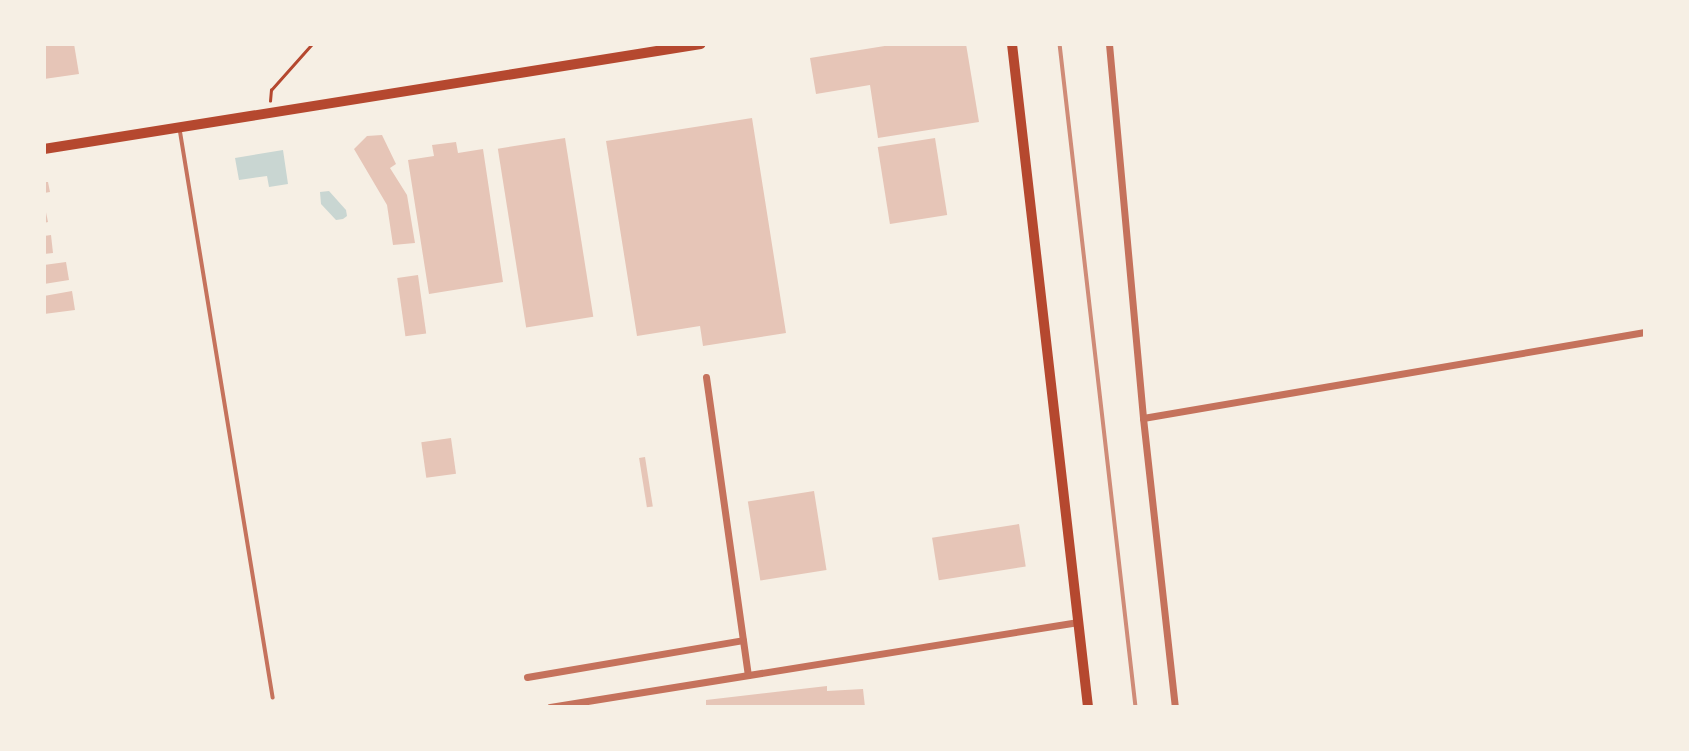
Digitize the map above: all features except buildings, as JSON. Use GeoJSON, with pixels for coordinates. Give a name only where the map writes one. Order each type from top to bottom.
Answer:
{"type":"FeatureCollection","features":[{"type":"Feature","properties":{"kind":"main road"},"geometry":{"type":"LineString","coordinates":[[44,149],[270,113],[638,48],[701,44]]}},
{"type":"Feature","properties":{"kind":"main road"},"geometry":{"type":"LineString","coordinates":[[1012,44],[1088,707]]}},
{"type":"Feature","properties":{"kind":"street"},"geometry":{"type":"LineString","coordinates":[[1109,44],[1143,418],[1175,707]]}},
{"type":"Feature","properties":{"kind":"street"},"geometry":{"type":"LineString","coordinates":[[1143,418],[1645,332]]}},
{"type":"Feature","properties":{"kind":"street"},"geometry":{"type":"LineString","coordinates":[[706,377],[748,676]]}},
{"type":"Feature","properties":{"kind":"street"},"geometry":{"type":"LineString","coordinates":[[550,707],[591,704],[1078,622]]}},
{"type":"Feature","properties":{"kind":"street"},"geometry":{"type":"LineString","coordinates":[[527,677],[743,640]]}},
{"type":"Feature","properties":{"kind":"lane"},"geometry":{"type":"LineString","coordinates":[[179,127],[273,697]]}},
{"type":"Feature","properties":{"kind":"path"},"geometry":{"type":"LineString","coordinates":[[270,113],[271,90],[312,44]]}},
{"type":"Feature","properties":{"kind":"shaded area"},"geometry":{"type":"Polygon","coordinates":[[[283,150],[288,184],[269,187],[267,176],[239,180],[235,158],[283,150]]]}},
{"type":"Feature","properties":{"kind":"shaded area"},"geometry":{"type":"Polygon","coordinates":[[[329,191],[346,210],[347,216],[343,219],[336,220],[321,204],[320,192],[329,191]]]}},
{"type":"Feature","properties":{"kind":"railway"},"geometry":{"type":"LineString","coordinates":[[1060,44],[1136,707]]}}]}
